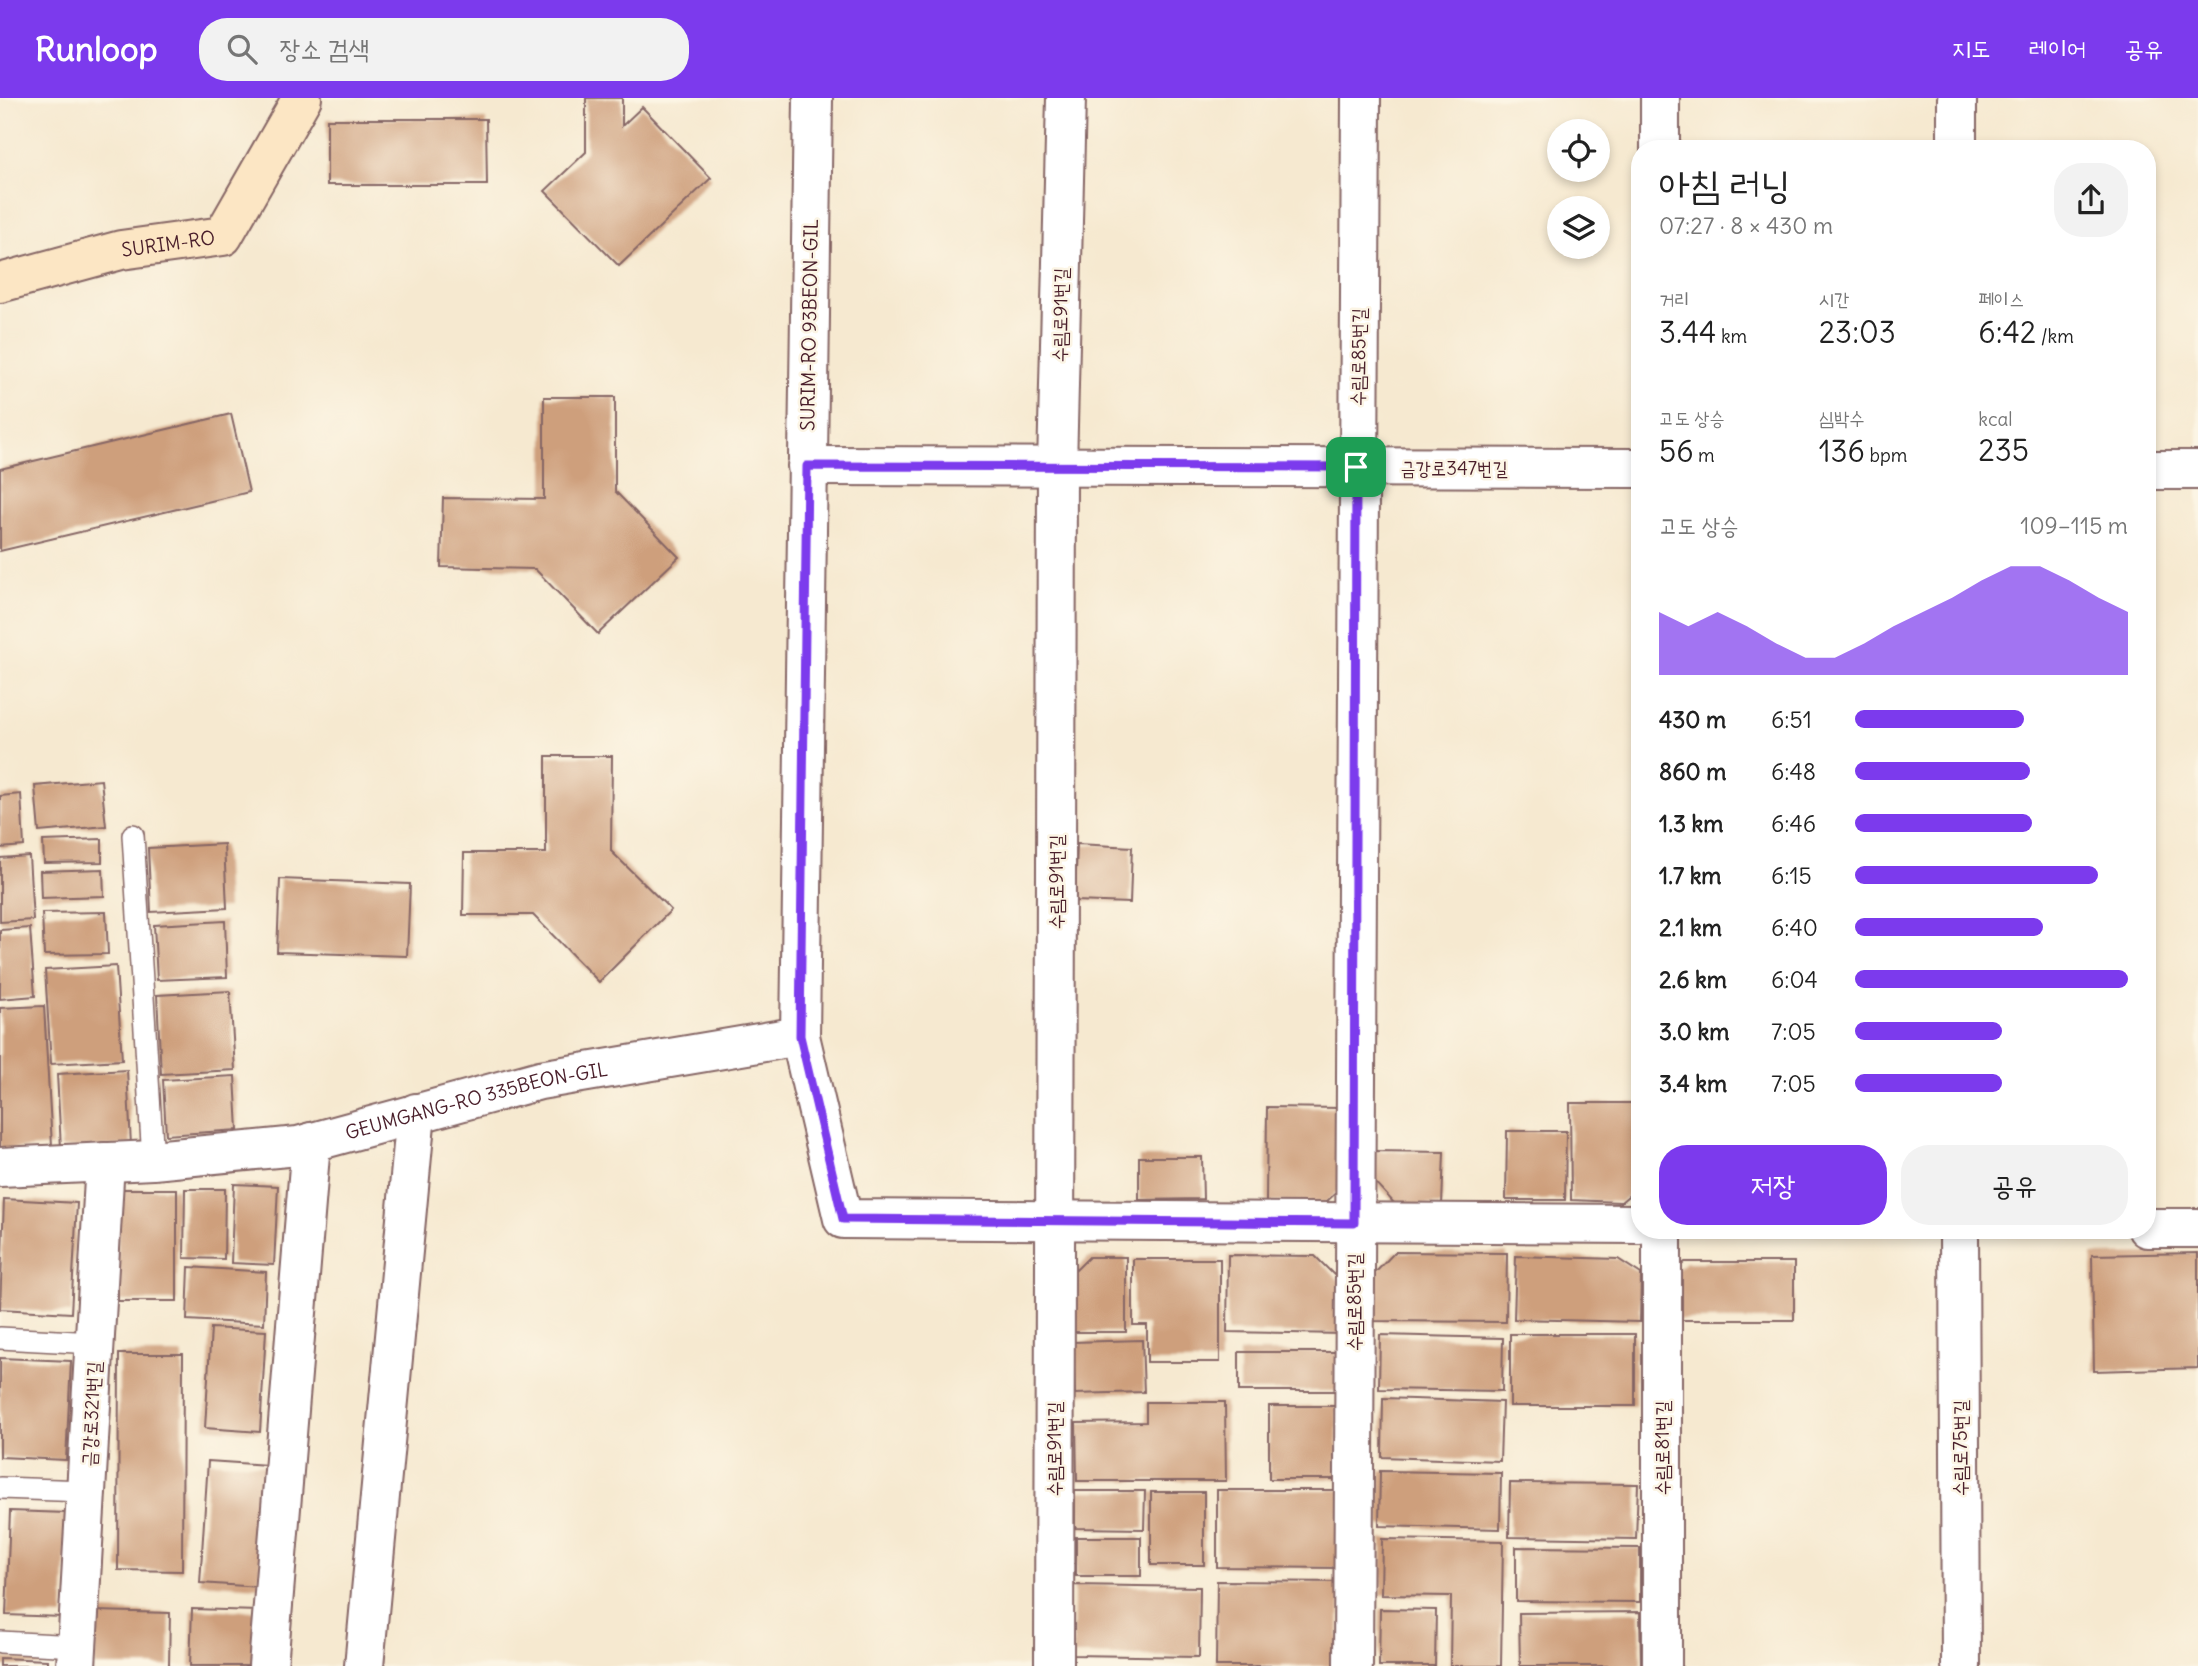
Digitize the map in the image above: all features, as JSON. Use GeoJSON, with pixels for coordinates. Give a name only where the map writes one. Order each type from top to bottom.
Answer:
{"type":"FeatureCollection","features":[{"type":"Feature","properties":{"kind":"main road","name":"SURIM-RO"},"geometry":{"type":"LineString","coordinates":[[0,283],[121,250],[223,236],[302,98]]}},
{"type":"Feature","properties":{"kind":"street","name":"SURIM-RO 93BEON-GIL"},"geometry":{"type":"LineString","coordinates":[[813,98],[800,1036],[843,1219],[1055,1221]]}},
{"type":"Feature","properties":{"kind":"street","name":"수림로91번길"},"geometry":{"type":"LineString","coordinates":[[1054,1666],[1057,467],[1066,98]]}},
{"type":"Feature","properties":{"kind":"street","name":"수림로85번길"},"geometry":{"type":"LineString","coordinates":[[1353,1666],[1356,467],[1361,98]]}},
{"type":"Feature","properties":{"kind":"street"},"geometry":{"type":"LineString","coordinates":[[1660,98],[1660,140]]}},
{"type":"Feature","properties":{"kind":"street"},"geometry":{"type":"LineString","coordinates":[[1957,98],[1957,140]]}},
{"type":"Feature","properties":{"kind":"street","name":"금강로347번길"},"geometry":{"type":"LineString","coordinates":[[807,466],[1631,468]]}},
{"type":"Feature","properties":{"kind":"street"},"geometry":{"type":"LineString","coordinates":[[2156,470],[2198,470]]}},
{"type":"Feature","properties":{"kind":"street","name":"GEUMGANG-RO 335BEON-GIL"},"geometry":{"type":"LineString","coordinates":[[0,1167],[153,1160],[298,1146],[540,1080],[800,1036]]}},
{"type":"Feature","properties":{"kind":"street"},"geometry":{"type":"LineString","coordinates":[[364,1666],[416,1113]]}},
{"type":"Feature","properties":{"kind":"street"},"geometry":{"type":"LineString","coordinates":[[268,1666],[311,1142]]}},
{"type":"Feature","properties":{"kind":"street","name":"금강로321번길"},"geometry":{"type":"LineString","coordinates":[[77,1656],[105,1162]]}},
{"type":"Feature","properties":{"kind":"street"},"geometry":{"type":"LineString","coordinates":[[1055,1221],[1631,1224]]}},
{"type":"Feature","properties":{"kind":"street"},"geometry":{"type":"LineString","coordinates":[[2156,1228],[2198,1228]]}},
{"type":"Feature","properties":{"kind":"street","name":"수림로81번길"},"geometry":{"type":"LineString","coordinates":[[1662,1239],[1662,1666]]}},
{"type":"Feature","properties":{"kind":"street","name":"수림로75번길"},"geometry":{"type":"LineString","coordinates":[[1959,1239],[1961,1666]]}},
{"type":"Feature","properties":{"kind":"lane"},"geometry":{"type":"LineString","coordinates":[[133,835],[153,1160]]}},
{"type":"Feature","properties":{"kind":"lane"},"geometry":{"type":"LineString","coordinates":[[0,1338],[95,1343]]}},
{"type":"Feature","properties":{"kind":"lane"},"geometry":{"type":"LineString","coordinates":[[0,1488],[86,1491]]}},
{"type":"Feature","properties":{"kind":"lane"},"geometry":{"type":"LineString","coordinates":[[0,1642],[77,1656]]}},
{"type":"Feature","properties":{"kind":"building"},"geometry":{"type":"Polygon","coordinates":[[[586,98],[622,98],[622,126],[642,107],[711,178],[619,266],[545,191],[586,152],[586,98]]]}},
{"type":"Feature","properties":{"kind":"building"},"geometry":{"type":"Polygon","coordinates":[[[327,119],[486,119],[487,185],[327,185],[327,119]]]}},
{"type":"Feature","properties":{"kind":"building"},"geometry":{"type":"Polygon","coordinates":[[[544,397],[615,397],[615,491],[679,557],[598,634],[535,569],[441,567],[443,498],[544,499],[544,397]]]}},
{"type":"Feature","properties":{"kind":"building"},"geometry":{"type":"Polygon","coordinates":[[[231,414],[249,492],[0,551],[0,469],[231,414]]]}},
{"type":"Feature","properties":{"kind":"building"},"geometry":{"type":"Polygon","coordinates":[[[546,756],[612,756],[611,851],[671,910],[599,982],[533,915],[463,915],[464,853],[546,853],[546,756]]]}},
{"type":"Feature","properties":{"kind":"building"},"geometry":{"type":"Polygon","coordinates":[[[101,780],[106,826],[39,832],[35,786],[101,780]]]}},
{"type":"Feature","properties":{"kind":"building"},"geometry":{"type":"Polygon","coordinates":[[[21,794],[24,846],[0,848],[0,796],[21,794]]]}},
{"type":"Feature","properties":{"kind":"building"},"geometry":{"type":"Polygon","coordinates":[[[102,839],[102,862],[44,863],[43,841],[102,839]]]}},
{"type":"Feature","properties":{"kind":"building"},"geometry":{"type":"Polygon","coordinates":[[[224,844],[227,908],[151,912],[148,848],[224,844]]]}},
{"type":"Feature","properties":{"kind":"building"},"geometry":{"type":"Polygon","coordinates":[[[1077,844],[1132,847],[1130,903],[1075,901],[1077,844]]]}},
{"type":"Feature","properties":{"kind":"building"},"geometry":{"type":"Polygon","coordinates":[[[29,856],[33,920],[0,922],[0,858],[29,856]]]}},
{"type":"Feature","properties":{"kind":"building"},"geometry":{"type":"Polygon","coordinates":[[[103,869],[104,896],[41,898],[40,871],[103,869]]]}},
{"type":"Feature","properties":{"kind":"building"},"geometry":{"type":"Polygon","coordinates":[[[280,879],[410,884],[407,956],[277,952],[280,879]]]}},
{"type":"Feature","properties":{"kind":"building"},"geometry":{"type":"Polygon","coordinates":[[[106,912],[108,954],[44,955],[42,913],[106,912]]]}},
{"type":"Feature","properties":{"kind":"building"},"geometry":{"type":"Polygon","coordinates":[[[225,921],[227,977],[157,980],[154,925],[225,921]]]}},
{"type":"Feature","properties":{"kind":"building"},"geometry":{"type":"Polygon","coordinates":[[[30,928],[35,996],[0,999],[0,930],[30,928]]]}},
{"type":"Feature","properties":{"kind":"building"},"geometry":{"type":"Polygon","coordinates":[[[116,966],[122,1060],[51,1064],[45,970],[116,966]]]}},
{"type":"Feature","properties":{"kind":"building"},"geometry":{"type":"Polygon","coordinates":[[[230,991],[235,1070],[161,1074],[157,995],[230,991]]]}},
{"type":"Feature","properties":{"kind":"building"},"geometry":{"type":"Polygon","coordinates":[[[44,1006],[52,1146],[0,1150],[0,1008],[44,1006]]]}},
{"type":"Feature","properties":{"kind":"building"},"geometry":{"type":"Polygon","coordinates":[[[127,1070],[131,1145],[61,1148],[57,1074],[127,1070]]]}},
{"type":"Feature","properties":{"kind":"building"},"geometry":{"type":"Polygon","coordinates":[[[235,1076],[238,1130],[166,1135],[163,1080],[235,1076]]]}},
{"type":"Feature","properties":{"kind":"building"},"geometry":{"type":"Polygon","coordinates":[[[1570,1103],[1631,1103],[1631,1194],[1621,1202],[1571,1200],[1570,1103]]]}},
{"type":"Feature","properties":{"kind":"building"},"geometry":{"type":"Polygon","coordinates":[[[1267,1107],[1342,1108],[1341,1188],[1325,1203],[1266,1202],[1267,1107]]]}},
{"type":"Feature","properties":{"kind":"building"},"geometry":{"type":"Polygon","coordinates":[[[1507,1131],[1566,1131],[1565,1200],[1506,1200],[1507,1131]]]}},
{"type":"Feature","properties":{"kind":"building"},"geometry":{"type":"Polygon","coordinates":[[[1373,1151],[1444,1152],[1442,1205],[1395,1204],[1372,1179],[1373,1151]]]}},
{"type":"Feature","properties":{"kind":"building"},"geometry":{"type":"Polygon","coordinates":[[[1139,1157],[1202,1157],[1203,1199],[1139,1200],[1139,1157]]]}},
{"type":"Feature","properties":{"kind":"building"},"geometry":{"type":"Polygon","coordinates":[[[234,1184],[278,1186],[274,1265],[231,1263],[234,1184]]]}},
{"type":"Feature","properties":{"kind":"building"},"geometry":{"type":"Polygon","coordinates":[[[118,1189],[177,1189],[177,1301],[118,1301],[118,1189]]]}},
{"type":"Feature","properties":{"kind":"building"},"geometry":{"type":"Polygon","coordinates":[[[185,1189],[225,1189],[224,1259],[184,1258],[185,1189]]]}},
{"type":"Feature","properties":{"kind":"building"},"geometry":{"type":"Polygon","coordinates":[[[4,1199],[77,1203],[71,1313],[0,1309],[4,1199]]]}},
{"type":"Feature","properties":{"kind":"building"},"geometry":{"type":"Polygon","coordinates":[[[1395,1252],[1507,1253],[1506,1322],[1373,1321],[1373,1275],[1395,1252]]]}},
{"type":"Feature","properties":{"kind":"building"},"geometry":{"type":"Polygon","coordinates":[[[2198,1253],[2198,1368],[2094,1371],[2092,1255],[2198,1253]]]}},
{"type":"Feature","properties":{"kind":"building"},"geometry":{"type":"Polygon","coordinates":[[[1228,1255],[1315,1256],[1345,1286],[1344,1334],[1227,1332],[1228,1255]]]}},
{"type":"Feature","properties":{"kind":"building"},"geometry":{"type":"Polygon","coordinates":[[[1516,1256],[1618,1259],[1641,1274],[1640,1322],[1514,1319],[1516,1256]]]}},
{"type":"Feature","properties":{"kind":"building"},"geometry":{"type":"Polygon","coordinates":[[[1089,1257],[1126,1257],[1126,1332],[1071,1332],[1071,1275],[1089,1257]]]}},
{"type":"Feature","properties":{"kind":"building"},"geometry":{"type":"Polygon","coordinates":[[[1133,1259],[1220,1259],[1220,1362],[1147,1362],[1147,1325],[1133,1325],[1133,1259]]]}},
{"type":"Feature","properties":{"kind":"building"},"geometry":{"type":"Polygon","coordinates":[[[1685,1262],[1794,1262],[1794,1320],[1670,1320],[1670,1276],[1685,1262]]]}},
{"type":"Feature","properties":{"kind":"building"},"geometry":{"type":"Polygon","coordinates":[[[189,1267],[266,1272],[264,1324],[187,1320],[189,1267]]]}},
{"type":"Feature","properties":{"kind":"building"},"geometry":{"type":"Polygon","coordinates":[[[211,1328],[266,1331],[260,1432],[205,1428],[211,1328]]]}},
{"type":"Feature","properties":{"kind":"building"},"geometry":{"type":"Polygon","coordinates":[[[1510,1334],[1635,1334],[1635,1406],[1510,1406],[1510,1334]]]}},
{"type":"Feature","properties":{"kind":"building"},"geometry":{"type":"Polygon","coordinates":[[[1380,1335],[1503,1338],[1502,1391],[1379,1389],[1380,1335]]]}},
{"type":"Feature","properties":{"kind":"building"},"geometry":{"type":"Polygon","coordinates":[[[1142,1340],[1144,1392],[1075,1394],[1073,1342],[1142,1340]]]}},
{"type":"Feature","properties":{"kind":"building"},"geometry":{"type":"Polygon","coordinates":[[[1239,1352],[1337,1352],[1337,1391],[1239,1391],[1239,1352]]]}},
{"type":"Feature","properties":{"kind":"building"},"geometry":{"type":"Polygon","coordinates":[[[119,1354],[183,1354],[182,1571],[118,1570],[119,1354]]]}},
{"type":"Feature","properties":{"kind":"building"},"geometry":{"type":"Polygon","coordinates":[[[0,1358],[71,1361],[66,1460],[0,1457],[0,1358]]]}},
{"type":"Feature","properties":{"kind":"building"},"geometry":{"type":"Polygon","coordinates":[[[1383,1398],[1502,1402],[1500,1461],[1382,1457],[1383,1398]]]}},
{"type":"Feature","properties":{"kind":"building"},"geometry":{"type":"Polygon","coordinates":[[[1146,1402],[1225,1402],[1226,1481],[1077,1481],[1076,1423],[1146,1422],[1146,1402]]]}},
{"type":"Feature","properties":{"kind":"building"},"geometry":{"type":"Polygon","coordinates":[[[1269,1406],[1337,1406],[1338,1479],[1269,1479],[1269,1406]]]}},
{"type":"Feature","properties":{"kind":"building"},"geometry":{"type":"Polygon","coordinates":[[[208,1461],[267,1465],[259,1587],[200,1583],[208,1461]]]}},
{"type":"Feature","properties":{"kind":"building"},"geometry":{"type":"Polygon","coordinates":[[[1380,1471],[1501,1473],[1500,1529],[1379,1526],[1380,1471]]]}},
{"type":"Feature","properties":{"kind":"building"},"geometry":{"type":"Polygon","coordinates":[[[1510,1483],[1638,1484],[1636,1539],[1509,1537],[1510,1483]]]}},
{"type":"Feature","properties":{"kind":"building"},"geometry":{"type":"Polygon","coordinates":[[[1217,1490],[1342,1490],[1342,1568],[1217,1567],[1217,1490]]]}},
{"type":"Feature","properties":{"kind":"building"},"geometry":{"type":"Polygon","coordinates":[[[1075,1491],[1145,1491],[1144,1529],[1075,1528],[1075,1491]]]}},
{"type":"Feature","properties":{"kind":"building"},"geometry":{"type":"Polygon","coordinates":[[[1151,1492],[1204,1492],[1204,1565],[1151,1565],[1151,1492]]]}},
{"type":"Feature","properties":{"kind":"building"},"geometry":{"type":"Polygon","coordinates":[[[10,1511],[67,1513],[63,1617],[6,1615],[10,1511]]]}},
{"type":"Feature","properties":{"kind":"building"},"geometry":{"type":"Polygon","coordinates":[[[1076,1537],[1141,1537],[1141,1576],[1076,1576],[1076,1537]]]}},
{"type":"Feature","properties":{"kind":"building"},"geometry":{"type":"Polygon","coordinates":[[[1382,1539],[1503,1541],[1501,1666],[1450,1666],[1451,1596],[1381,1595],[1382,1539]]]}},
{"type":"Feature","properties":{"kind":"building"},"geometry":{"type":"Polygon","coordinates":[[[1516,1547],[1640,1548],[1640,1602],[1516,1601],[1516,1547]]]}},
{"type":"Feature","properties":{"kind":"building"},"geometry":{"type":"Polygon","coordinates":[[[1217,1581],[1340,1582],[1339,1666],[1216,1666],[1217,1581]]]}},
{"type":"Feature","properties":{"kind":"building"},"geometry":{"type":"Polygon","coordinates":[[[1074,1585],[1200,1587],[1199,1657],[1073,1655],[1074,1585]]]}},
{"type":"Feature","properties":{"kind":"building"},"geometry":{"type":"Polygon","coordinates":[[[192,1609],[258,1611],[256,1666],[190,1666],[192,1609]]]}},
{"type":"Feature","properties":{"kind":"building"},"geometry":{"type":"Polygon","coordinates":[[[1380,1609],[1436,1610],[1435,1666],[1379,1666],[1380,1609]]]}},
{"type":"Feature","properties":{"kind":"building"},"geometry":{"type":"Polygon","coordinates":[[[96,1611],[170,1613],[169,1666],[94,1666],[96,1611]]]}},
{"type":"Feature","properties":{"kind":"building"},"geometry":{"type":"Polygon","coordinates":[[[1640,1612],[1641,1666],[1520,1666],[1519,1613],[1640,1612]]]}},
{"type":"Feature","properties":{"kind":"building"},"geometry":{"type":"Polygon","coordinates":[[[0,1658],[47,1660],[47,1666],[0,1666],[0,1658]]]}},
{"type":"Feature","properties":{"kind":"route"},"geometry":{"type":"LineString","coordinates":[[807,466],[1356,467],[1354,1223],[843,1219],[800,1036],[807,466]]}}]}
